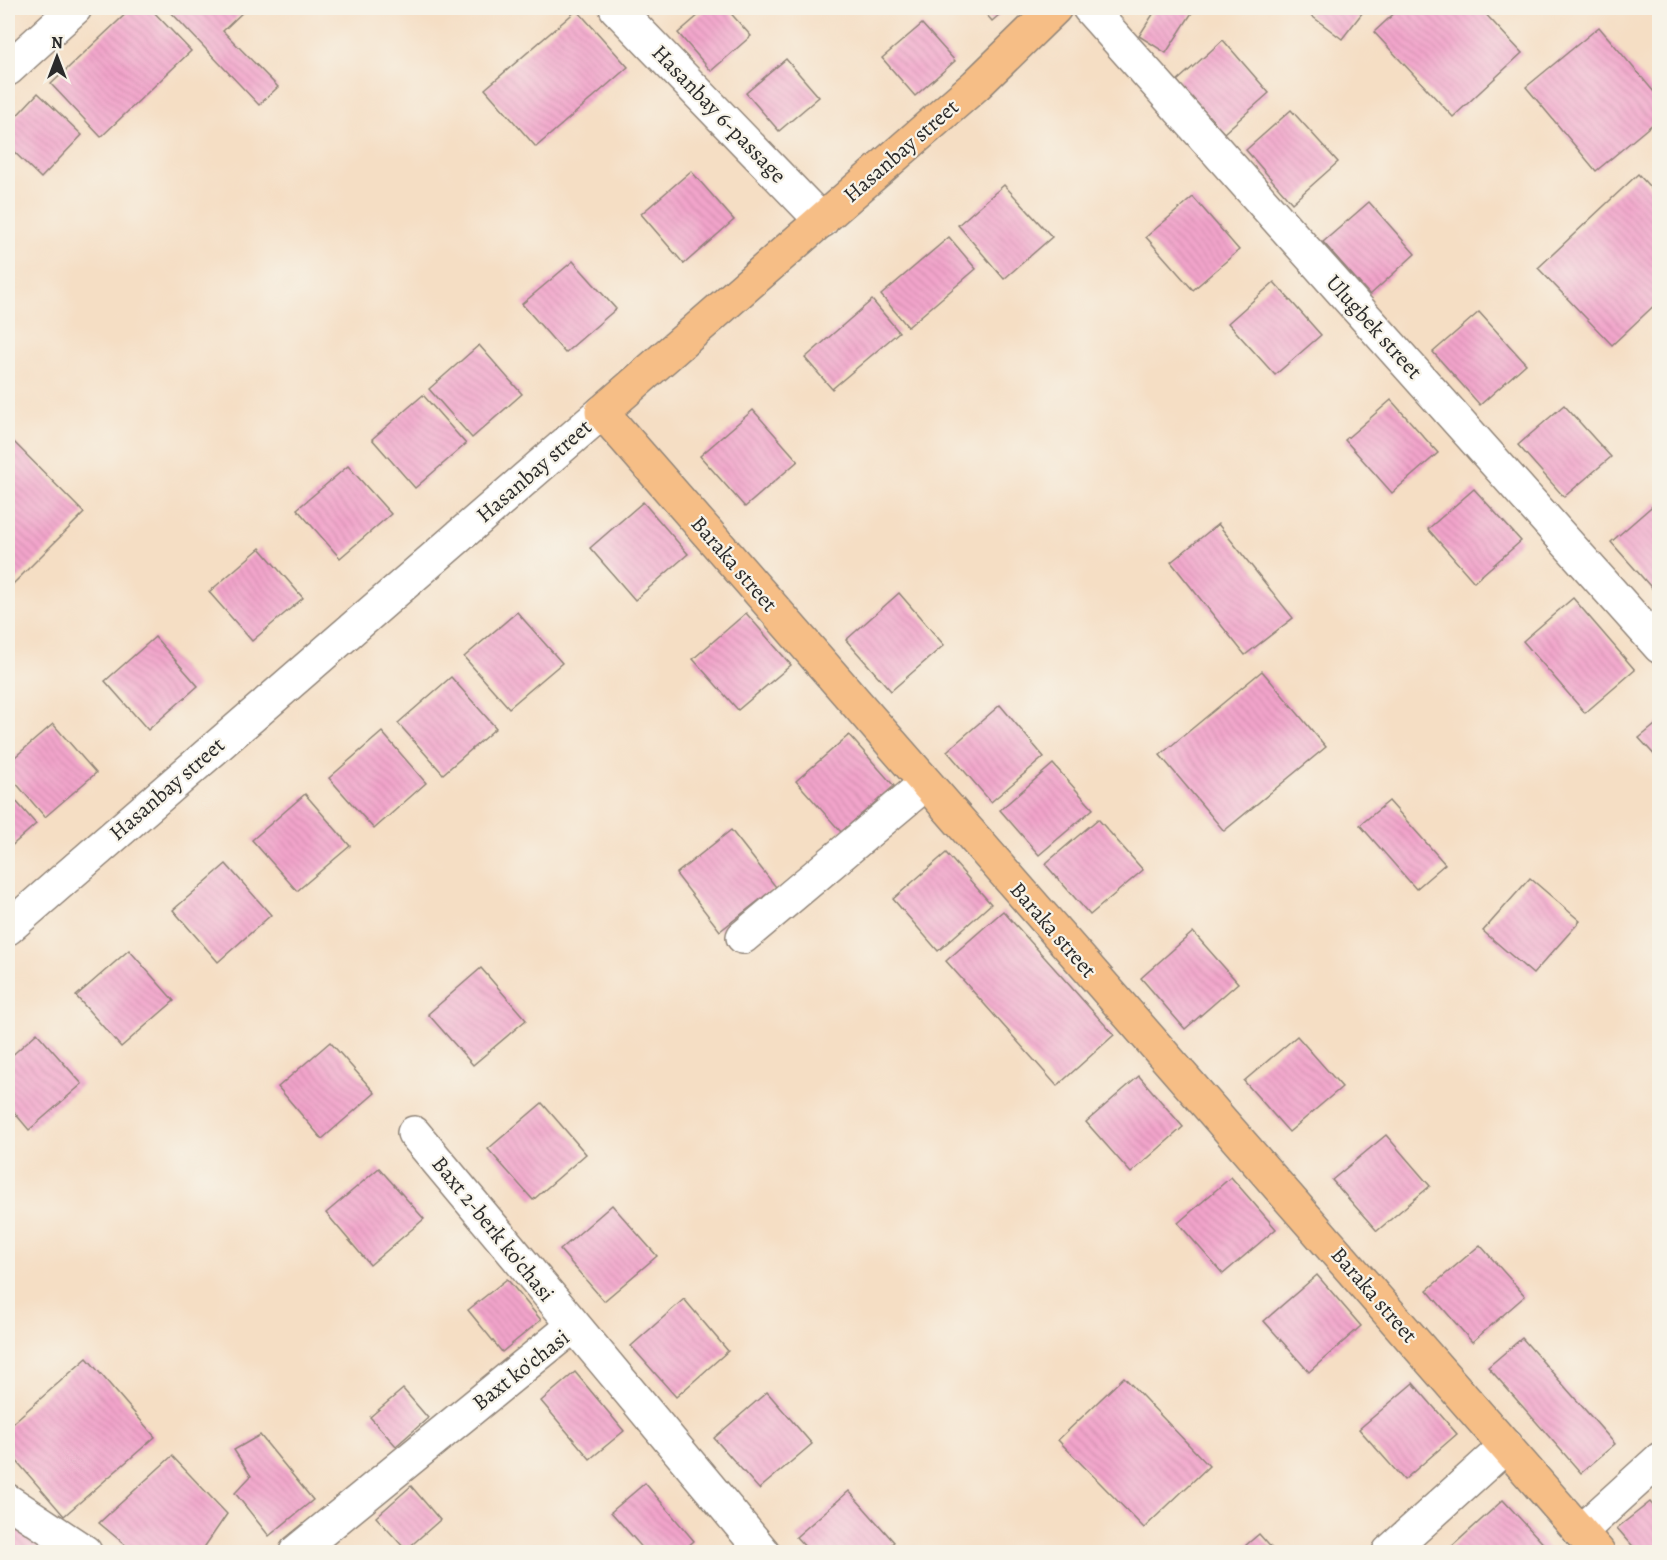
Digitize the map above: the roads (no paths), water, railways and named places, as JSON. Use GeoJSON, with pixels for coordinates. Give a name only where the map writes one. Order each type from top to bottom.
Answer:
{"type":"FeatureCollection","features":[{"type":"Feature","properties":{"kind":"main road","name":"Hasanbay street"},"geometry":{"type":"LineString","coordinates":[[602,412],[976,85],[1055,8]]}},
{"type":"Feature","properties":{"kind":"main road","name":"Baraka street"},"geometry":{"type":"LineString","coordinates":[[602,412],[1589,1542]]}},
{"type":"Feature","properties":{"kind":"street"},"geometry":{"type":"LineString","coordinates":[[8,69],[75,8]]}},
{"type":"Feature","properties":{"kind":"street","name":"Hasanbay 6-passage"},"geometry":{"type":"LineString","coordinates":[[616,8],[822,221]]}},
{"type":"Feature","properties":{"kind":"street","name":"Ulugbek street"},"geometry":{"type":"LineString","coordinates":[[1089,8],[1659,647]]}},
{"type":"Feature","properties":{"kind":"street","name":"Hasanbay street"},"geometry":{"type":"LineString","coordinates":[[8,928],[602,412]]}},
{"type":"Feature","properties":{"kind":"street"},"geometry":{"type":"LineString","coordinates":[[743,937],[925,784]]}},
{"type":"Feature","properties":{"kind":"street","name":"Baxt 2-berk ko'chasi"},"geometry":{"type":"LineString","coordinates":[[414,1133],[573,1326]]}},
{"type":"Feature","properties":{"kind":"street","name":"Baxt ko'chasi"},"geometry":{"type":"LineString","coordinates":[[296,1552],[573,1326],[763,1552]]}},
{"type":"Feature","properties":{"kind":"street"},"geometry":{"type":"LineString","coordinates":[[1389,1552],[1506,1446]]}},
{"type":"Feature","properties":{"kind":"street"},"geometry":{"type":"LineString","coordinates":[[1589,1542],[1659,1458]]}},
{"type":"Feature","properties":{"kind":"street"},"geometry":{"type":"LineString","coordinates":[[8,1501],[85,1552]]}}]}
